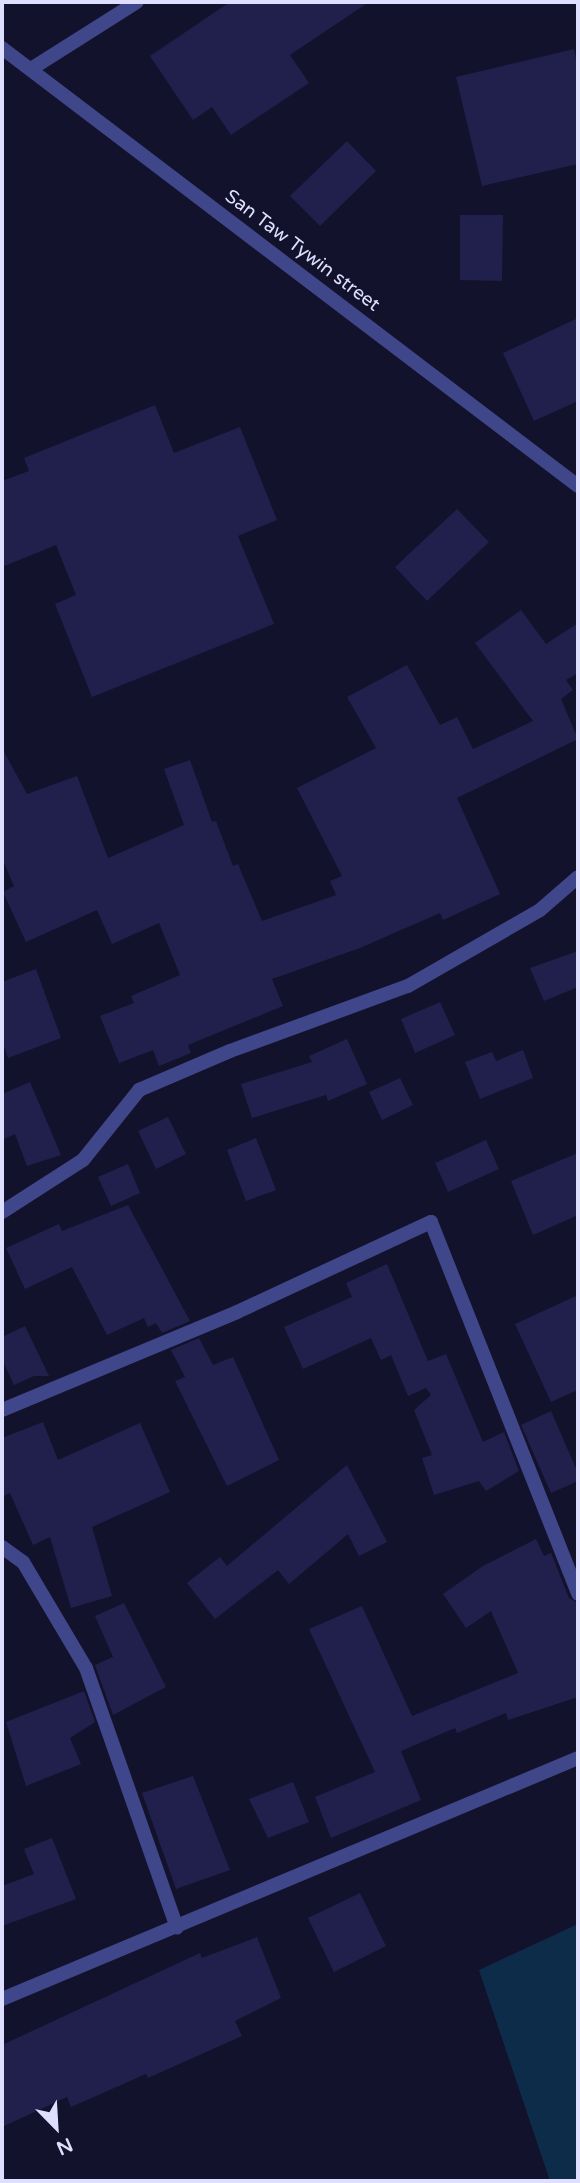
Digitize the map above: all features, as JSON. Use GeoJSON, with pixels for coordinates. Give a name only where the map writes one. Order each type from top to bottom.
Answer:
{"type":"FeatureCollection","features":[{"type":"Feature","properties":{"kind":"street"},"geometry":{"type":"LineString","coordinates":[[31,69],[138,2]]}},
{"type":"Feature","properties":{"kind":"street","name":"San Taw Tywin street"},"geometry":{"type":"LineString","coordinates":[[2,48],[578,486]]}},
{"type":"Feature","properties":{"kind":"street"},"geometry":{"type":"LineString","coordinates":[[2,1212],[83,1160],[139,1090],[230,1051],[408,986],[540,910],[578,877]]}},
{"type":"Feature","properties":{"kind":"street"},"geometry":{"type":"LineString","coordinates":[[2,1410],[237,1312],[431,1222],[578,1594]]}},
{"type":"Feature","properties":{"kind":"street"},"geometry":{"type":"LineString","coordinates":[[2,1547],[23,1562],[86,1668],[177,1928]]}},
{"type":"Feature","properties":{"kind":"street"},"geometry":{"type":"LineString","coordinates":[[2,1999],[578,1758]]}},
{"type":"Feature","properties":{"kind":"water"},"geometry":{"type":"Polygon","coordinates":[[[578,1924],[578,2181],[550,2181],[479,1970],[578,1924]]]}},
{"type":"Feature","properties":{"kind":"building"},"geometry":{"type":"Polygon","coordinates":[[[230,2],[369,2],[290,55],[309,83],[231,135],[212,107],[193,120],[150,56],[230,2]]]}},
{"type":"Feature","properties":{"kind":"building"},"geometry":{"type":"Polygon","coordinates":[[[574,49],[578,69],[578,164],[482,186],[456,77],[574,49]]]}},
{"type":"Feature","properties":{"kind":"building"},"geometry":{"type":"Polygon","coordinates":[[[347,141],[376,171],[320,226],[290,196],[347,141]]]}},
{"type":"Feature","properties":{"kind":"building"},"geometry":{"type":"Polygon","coordinates":[[[460,215],[503,215],[502,281],[460,280],[460,215]]]}},
{"type":"Feature","properties":{"kind":"building"},"geometry":{"type":"Polygon","coordinates":[[[578,318],[578,401],[534,421],[503,353],[578,318]]]}},
{"type":"Feature","properties":{"kind":"building"},"geometry":{"type":"Polygon","coordinates":[[[155,405],[174,453],[240,427],[277,520],[238,536],[274,624],[92,697],[55,604],[76,595],[56,545],[2,567],[2,481],[29,471],[24,458],[155,405]]]}},
{"type":"Feature","properties":{"kind":"building"},"geometry":{"type":"Polygon","coordinates":[[[457,509],[489,542],[427,601],[395,567],[457,509]]]}},
{"type":"Feature","properties":{"kind":"building"},"geometry":{"type":"Polygon","coordinates":[[[521,610],[546,644],[578,623],[578,673],[566,680],[573,690],[561,699],[578,739],[457,798],[500,894],[443,920],[440,913],[360,948],[272,979],[283,1006],[188,1045],[191,1053],[159,1066],[153,1050],[119,1063],[100,1016],[134,1003],[131,996],[180,975],[159,923],[112,944],[97,910],[26,942],[3,892],[14,886],[2,858],[2,748],[27,794],[77,776],[108,858],[184,825],[164,769],[190,760],[212,822],[216,821],[233,866],[238,864],[262,921],[336,895],[330,881],[342,876],[297,788],[376,748],[347,697],[407,665],[440,725],[457,717],[473,749],[533,721],[475,643],[521,610]]]}},
{"type":"Feature","properties":{"kind":"building"},"geometry":{"type":"Polygon","coordinates":[[[578,951],[578,987],[544,1001],[530,968],[578,951]]]}},
{"type":"Feature","properties":{"kind":"building"},"geometry":{"type":"Polygon","coordinates":[[[36,969],[61,1038],[8,1058],[2,1040],[2,982],[36,969]]]}},
{"type":"Feature","properties":{"kind":"building"},"geometry":{"type":"Polygon","coordinates":[[[440,1002],[455,1035],[415,1053],[401,1019],[440,1002]]]}},
{"type":"Feature","properties":{"kind":"building"},"geometry":{"type":"Polygon","coordinates":[[[347,1039],[367,1084],[328,1101],[326,1095],[252,1118],[241,1084],[312,1062],[309,1056],[347,1039]]]}},
{"type":"Feature","properties":{"kind":"building"},"geometry":{"type":"Polygon","coordinates":[[[523,1050],[533,1078],[480,1099],[465,1062],[492,1052],[496,1061],[523,1050]]]}},
{"type":"Feature","properties":{"kind":"building"},"geometry":{"type":"Polygon","coordinates":[[[400,1078],[413,1105],[382,1120],[369,1092],[400,1078]]]}},
{"type":"Feature","properties":{"kind":"building"},"geometry":{"type":"Polygon","coordinates":[[[30,1082],[61,1155],[27,1166],[15,1134],[2,1140],[2,1094],[30,1082]]]}},
{"type":"Feature","properties":{"kind":"building"},"geometry":{"type":"Polygon","coordinates":[[[168,1117],[186,1154],[156,1169],[138,1131],[168,1117]]]}},
{"type":"Feature","properties":{"kind":"building"},"geometry":{"type":"Polygon","coordinates":[[[256,1138],[276,1190],[246,1201],[227,1150],[256,1138]]]}},
{"type":"Feature","properties":{"kind":"building"},"geometry":{"type":"Polygon","coordinates":[[[486,1140],[499,1169],[448,1192],[435,1163],[486,1140]]]}},
{"type":"Feature","properties":{"kind":"building"},"geometry":{"type":"Polygon","coordinates":[[[578,1153],[578,1215],[533,1235],[511,1181],[578,1153]]]}},
{"type":"Feature","properties":{"kind":"building"},"geometry":{"type":"Polygon","coordinates":[[[128,1164],[140,1193],[111,1206],[98,1177],[128,1164]]]}},
{"type":"Feature","properties":{"kind":"building"},"geometry":{"type":"Polygon","coordinates":[[[128,1205],[190,1321],[162,1333],[156,1323],[148,1327],[144,1318],[107,1335],[72,1267],[25,1289],[6,1248],[59,1224],[62,1231],[128,1205]]]}},
{"type":"Feature","properties":{"kind":"building"},"geometry":{"type":"Polygon","coordinates":[[[387,1264],[428,1361],[446,1354],[483,1442],[504,1432],[519,1471],[486,1491],[479,1481],[434,1495],[422,1458],[432,1455],[414,1410],[431,1395],[426,1388],[408,1396],[391,1355],[381,1360],[371,1338],[303,1369],[284,1327],[352,1297],[346,1283],[387,1264]]]}},
{"type":"Feature","properties":{"kind":"building"},"geometry":{"type":"Polygon","coordinates":[[[578,1295],[578,1390],[551,1402],[515,1324],[578,1295]]]}},
{"type":"Feature","properties":{"kind":"building"},"geometry":{"type":"Polygon","coordinates":[[[25,1326],[49,1376],[34,1376],[14,1385],[2,1359],[2,1337],[25,1326]]]}},
{"type":"Feature","properties":{"kind":"building"},"geometry":{"type":"Polygon","coordinates":[[[199,1338],[213,1365],[233,1357],[279,1460],[227,1486],[175,1381],[185,1377],[171,1350],[199,1338]]]}},
{"type":"Feature","properties":{"kind":"building"},"geometry":{"type":"Polygon","coordinates":[[[551,1411],[578,1473],[578,1481],[551,1493],[521,1425],[551,1411]]]}},
{"type":"Feature","properties":{"kind":"building"},"geometry":{"type":"Polygon","coordinates":[[[43,1422],[58,1460],[140,1423],[170,1492],[92,1527],[112,1596],[71,1608],[50,1537],[33,1545],[10,1493],[2,1497],[2,1438],[43,1422]]]}},
{"type":"Feature","properties":{"kind":"building"},"geometry":{"type":"Polygon","coordinates":[[[347,1465],[387,1542],[359,1556],[348,1534],[289,1584],[278,1570],[215,1619],[187,1583],[220,1557],[227,1566],[347,1465]]]}},
{"type":"Feature","properties":{"kind":"building"},"geometry":{"type":"Polygon","coordinates":[[[536,1539],[544,1556],[551,1553],[569,1598],[578,1603],[578,1697],[508,1720],[506,1713],[457,1733],[455,1728],[401,1751],[421,1800],[331,1838],[315,1797],[375,1772],[309,1629],[362,1606],[412,1716],[518,1673],[491,1611],[466,1628],[443,1594],[483,1566],[536,1539]]]}},
{"type":"Feature","properties":{"kind":"building"},"geometry":{"type":"Polygon","coordinates":[[[124,1603],[166,1687],[113,1715],[95,1665],[113,1657],[95,1616],[124,1603]]]}},
{"type":"Feature","properties":{"kind":"building"},"geometry":{"type":"Polygon","coordinates":[[[84,1691],[95,1722],[70,1738],[81,1764],[26,1786],[6,1722],[84,1691]]]}},
{"type":"Feature","properties":{"kind":"building"},"geometry":{"type":"Polygon","coordinates":[[[193,1776],[230,1870],[176,1889],[142,1793],[193,1776]]]}},
{"type":"Feature","properties":{"kind":"building"},"geometry":{"type":"Polygon","coordinates":[[[293,1782],[309,1822],[268,1838],[249,1799],[293,1782]]]}},
{"type":"Feature","properties":{"kind":"building"},"geometry":{"type":"Polygon","coordinates":[[[52,1838],[76,1899],[2,1926],[2,1886],[34,1874],[24,1849],[52,1838]]]}},
{"type":"Feature","properties":{"kind":"building"},"geometry":{"type":"Polygon","coordinates":[[[360,1893],[386,1946],[334,1972],[308,1918],[360,1893]]]}},
{"type":"Feature","properties":{"kind":"building"},"geometry":{"type":"Polygon","coordinates":[[[257,1937],[281,1998],[235,2021],[242,2036],[148,2078],[146,2074],[71,2107],[67,2097],[2,2127],[2,2045],[200,1953],[202,1958],[257,1937]]]}}]}
